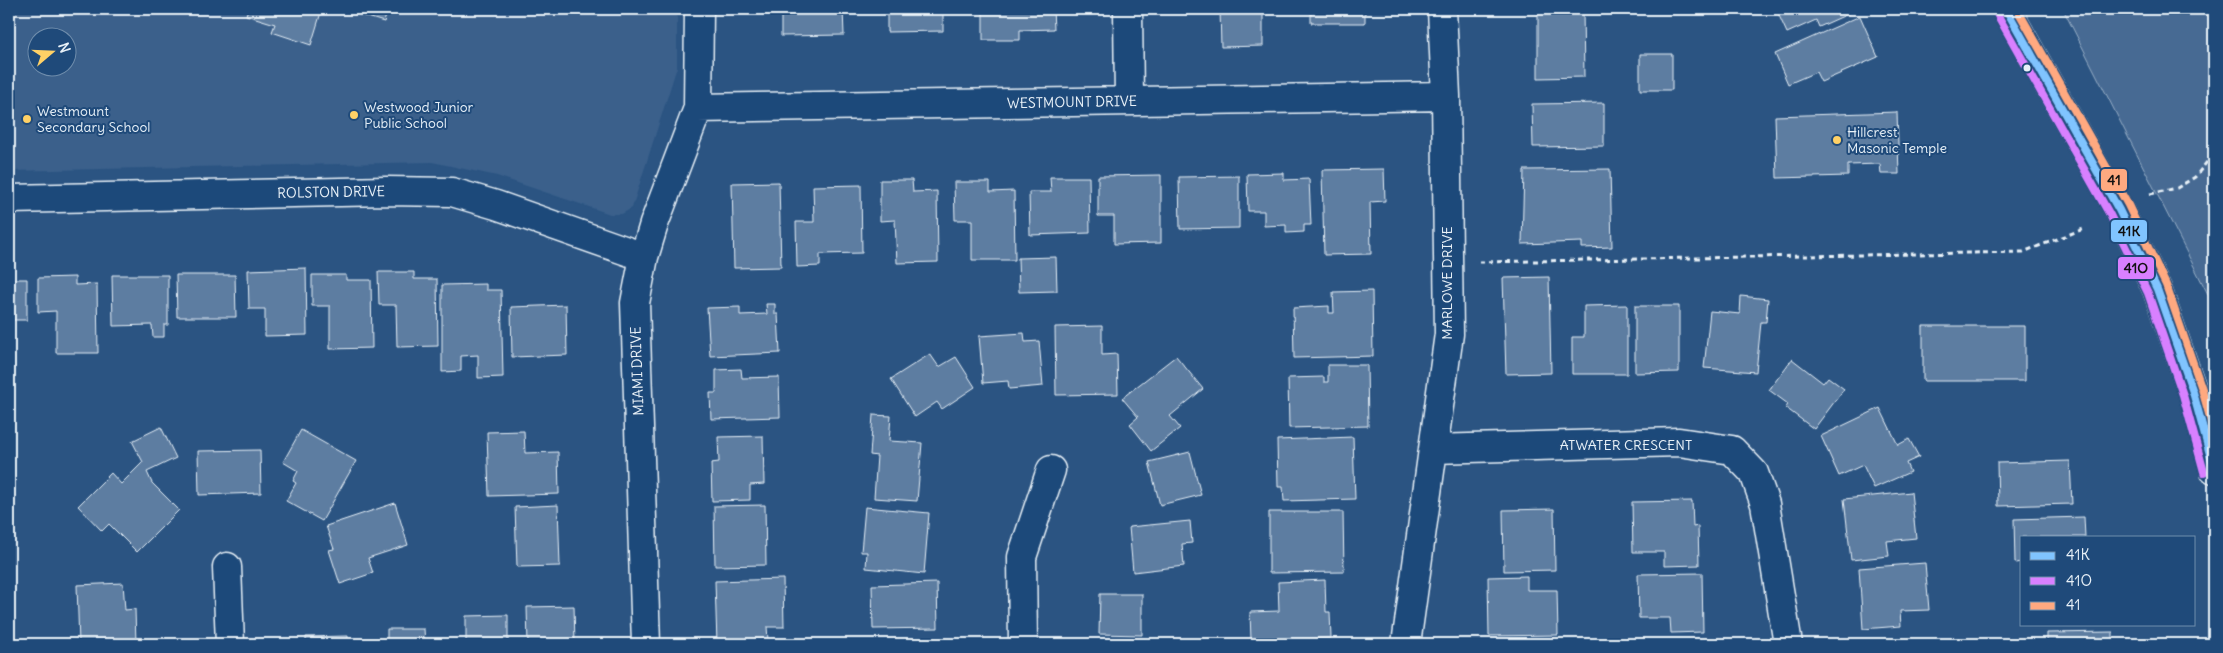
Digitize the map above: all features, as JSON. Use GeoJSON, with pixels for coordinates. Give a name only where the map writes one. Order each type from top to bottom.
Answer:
{"type":"FeatureCollection","features":[{"type":"Feature","properties":{"kind":"street"},"geometry":{"type":"LineString","coordinates":[[698,108],[699,9]]}},
{"type":"Feature","properties":{"kind":"street"},"geometry":{"type":"LineString","coordinates":[[1128,9],[1128,101]]}},
{"type":"Feature","properties":{"kind":"street","name":"MARLOWE DRIVE"},"geometry":{"type":"LineString","coordinates":[[1406,644],[1449,334],[1446,96],[1442,9]]}},
{"type":"Feature","properties":{"kind":"street"},"geometry":{"type":"LineString","coordinates":[[2006,9],[2119,210],[2157,290],[2193,392],[2214,469]]}},
{"type":"Feature","properties":{"kind":"street","name":"WESTMOUNT DRIVE"},"geometry":{"type":"LineString","coordinates":[[698,108],[1446,96]]}},
{"type":"Feature","properties":{"kind":"street","name":"MIAMI DRIVE"},"geometry":{"type":"LineString","coordinates":[[646,644],[635,303],[644,256],[668,183],[698,108]]}},
{"type":"Feature","properties":{"kind":"street","name":"ROLSTON DRIVE"},"geometry":{"type":"LineString","coordinates":[[9,199],[376,191],[452,192],[496,205],[644,256]]}},
{"type":"Feature","properties":{"kind":"street","name":"ATWATER CRESCENT"},"geometry":{"type":"LineString","coordinates":[[1433,449],[1679,442],[1732,450],[1754,472],[1765,504],[1788,644]]}},
{"type":"Feature","properties":{"kind":"street"},"geometry":{"type":"LineString","coordinates":[[1023,644],[1022,557],[1051,470]]}},
{"type":"Feature","properties":{"kind":"street"},"geometry":{"type":"LineString","coordinates":[[227,567],[230,644]]}},
{"type":"Feature","properties":{"kind":"path"},"geometry":{"type":"LineString","coordinates":[[2150,194],[2177,188],[2195,177],[2214,153]]}},
{"type":"Feature","properties":{"kind":"path"},"geometry":{"type":"LineString","coordinates":[[1448,262],[2023,252],[2086,228]]}},
{"type":"Feature","properties":{"kind":"shaded area","name":"Westwood Junior Public School"},"geometry":{"type":"Polygon","coordinates":[[[9,9],[677,9],[677,67],[632,208],[622,214],[610,214],[497,176],[432,162],[9,171],[9,9]]]}},
{"type":"Feature","properties":{"kind":"shaded area"},"geometry":{"type":"Polygon","coordinates":[[[2063,9],[2214,9],[2214,306],[2063,9]]]}},
{"type":"Feature","properties":{"kind":"building"},"geometry":{"type":"Polygon","coordinates":[[[248,9],[322,9],[311,45],[272,32],[275,24],[246,15],[248,9]]]}},
{"type":"Feature","properties":{"kind":"building"},"geometry":{"type":"Polygon","coordinates":[[[341,9],[388,9],[384,22],[341,9]]]}},
{"type":"Feature","properties":{"kind":"building"},"geometry":{"type":"Polygon","coordinates":[[[781,9],[843,9],[844,35],[781,36],[781,9]]]}},
{"type":"Feature","properties":{"kind":"building"},"geometry":{"type":"Polygon","coordinates":[[[887,9],[943,9],[943,31],[887,32],[887,9]]]}},
{"type":"Feature","properties":{"kind":"building"},"geometry":{"type":"Polygon","coordinates":[[[983,9],[1053,9],[1054,29],[1020,30],[1020,40],[983,40],[983,9]]]}},
{"type":"Feature","properties":{"kind":"building"},"geometry":{"type":"Polygon","coordinates":[[[1220,9],[1263,9],[1263,46],[1221,47],[1220,9]]]}},
{"type":"Feature","properties":{"kind":"building"},"geometry":{"type":"Polygon","coordinates":[[[1311,9],[1365,9],[1365,23],[1311,23],[1311,9]]]}},
{"type":"Feature","properties":{"kind":"building"},"geometry":{"type":"Polygon","coordinates":[[[1776,9],[1859,9],[1819,27],[1816,20],[1787,33],[1776,9]]]}},
{"type":"Feature","properties":{"kind":"building"},"geometry":{"type":"Polygon","coordinates":[[[1538,11],[1583,11],[1584,77],[1538,78],[1538,11]]]}},
{"type":"Feature","properties":{"kind":"building"},"geometry":{"type":"Polygon","coordinates":[[[1860,16],[1878,57],[1821,82],[1816,72],[1788,84],[1775,54],[1860,16]]]}},
{"type":"Feature","properties":{"kind":"building"},"geometry":{"type":"Polygon","coordinates":[[[1640,54],[1672,54],[1672,90],[1640,90],[1640,54]]]}},
{"type":"Feature","properties":{"kind":"building"},"geometry":{"type":"Polygon","coordinates":[[[1604,103],[1604,146],[1533,147],[1532,104],[1604,103]]]}},
{"type":"Feature","properties":{"kind":"building","name":"Hillcrest Masonic Temple"},"geometry":{"type":"Polygon","coordinates":[[[1897,112],[1899,174],[1881,174],[1880,164],[1848,165],[1848,176],[1777,178],[1775,116],[1897,112]]]}},
{"type":"Feature","properties":{"kind":"building"},"geometry":{"type":"Polygon","coordinates":[[[1384,169],[1385,201],[1370,202],[1371,254],[1324,255],[1322,170],[1384,169]]]}},
{"type":"Feature","properties":{"kind":"building"},"geometry":{"type":"Polygon","coordinates":[[[1610,169],[1612,247],[1582,248],[1582,242],[1522,244],[1524,170],[1610,169]]]}},
{"type":"Feature","properties":{"kind":"building"},"geometry":{"type":"Polygon","coordinates":[[[1284,173],[1284,180],[1309,179],[1311,225],[1304,225],[1304,232],[1286,233],[1286,225],[1264,226],[1264,211],[1248,211],[1247,174],[1284,173]]]}},
{"type":"Feature","properties":{"kind":"building"},"geometry":{"type":"Polygon","coordinates":[[[1161,175],[1161,243],[1114,244],[1114,216],[1098,216],[1098,176],[1161,175]]]}},
{"type":"Feature","properties":{"kind":"building"},"geometry":{"type":"Polygon","coordinates":[[[1239,176],[1239,228],[1180,229],[1179,177],[1239,176]]]}},
{"type":"Feature","properties":{"kind":"building"},"geometry":{"type":"Polygon","coordinates":[[[1050,177],[1089,177],[1090,233],[1030,235],[1029,192],[1051,192],[1050,177]]]}},
{"type":"Feature","properties":{"kind":"building"},"geometry":{"type":"Polygon","coordinates":[[[880,180],[912,180],[913,192],[937,191],[938,262],[897,263],[895,220],[880,221],[880,180]]]}},
{"type":"Feature","properties":{"kind":"building"},"geometry":{"type":"Polygon","coordinates":[[[779,182],[781,267],[734,268],[732,183],[779,182]]]}},
{"type":"Feature","properties":{"kind":"building"},"geometry":{"type":"Polygon","coordinates":[[[954,182],[990,182],[990,192],[1014,191],[1015,260],[972,260],[972,220],[955,220],[954,182]]]}},
{"type":"Feature","properties":{"kind":"building"},"geometry":{"type":"Polygon","coordinates":[[[861,185],[862,253],[820,254],[820,266],[797,267],[796,222],[814,222],[813,186],[861,185]]]}},
{"type":"Feature","properties":{"kind":"building"},"geometry":{"type":"Polygon","coordinates":[[[1056,257],[1057,291],[1019,292],[1018,258],[1056,257]]]}},
{"type":"Feature","properties":{"kind":"building"},"geometry":{"type":"Polygon","coordinates":[[[306,268],[307,335],[265,336],[265,309],[249,309],[248,270],[306,268]]]}},
{"type":"Feature","properties":{"kind":"building"},"geometry":{"type":"Polygon","coordinates":[[[378,272],[414,272],[414,279],[437,279],[438,346],[397,347],[396,305],[379,305],[378,272]]]}},
{"type":"Feature","properties":{"kind":"building"},"geometry":{"type":"Polygon","coordinates":[[[112,275],[168,275],[168,325],[164,325],[164,337],[153,337],[152,325],[113,326],[112,275]]]}},
{"type":"Feature","properties":{"kind":"building"},"geometry":{"type":"Polygon","coordinates":[[[176,275],[235,275],[236,317],[177,317],[176,275]]]}},
{"type":"Feature","properties":{"kind":"building"},"geometry":{"type":"Polygon","coordinates":[[[312,275],[346,275],[346,280],[371,280],[372,348],[330,349],[330,306],[312,306],[312,275]]]}},
{"type":"Feature","properties":{"kind":"building"},"geometry":{"type":"Polygon","coordinates":[[[75,277],[75,285],[97,284],[98,353],[56,353],[56,311],[38,312],[38,278],[75,277]]]}},
{"type":"Feature","properties":{"kind":"building"},"geometry":{"type":"Polygon","coordinates":[[[1549,277],[1551,373],[1506,374],[1503,278],[1549,277]]]}},
{"type":"Feature","properties":{"kind":"building"},"geometry":{"type":"Polygon","coordinates":[[[9,279],[27,279],[27,320],[9,320],[9,279]]]}},
{"type":"Feature","properties":{"kind":"building"},"geometry":{"type":"Polygon","coordinates":[[[486,284],[486,290],[501,290],[503,377],[478,378],[478,355],[461,356],[461,371],[442,372],[442,285],[486,284]]]}},
{"type":"Feature","properties":{"kind":"building"},"geometry":{"type":"Polygon","coordinates":[[[1372,291],[1373,356],[1294,358],[1293,308],[1329,306],[1329,313],[1334,313],[1333,292],[1372,291]]]}},
{"type":"Feature","properties":{"kind":"building"},"geometry":{"type":"Polygon","coordinates":[[[1741,296],[1768,299],[1766,322],[1761,322],[1756,372],[1704,368],[1710,311],[1740,314],[1741,296]]]}},
{"type":"Feature","properties":{"kind":"building"},"geometry":{"type":"Polygon","coordinates":[[[766,304],[775,304],[775,314],[778,314],[780,353],[710,356],[707,308],[740,307],[740,315],[767,314],[766,304]]]}},
{"type":"Feature","properties":{"kind":"building"},"geometry":{"type":"Polygon","coordinates":[[[566,305],[567,355],[512,357],[511,307],[566,305]]]}},
{"type":"Feature","properties":{"kind":"building"},"geometry":{"type":"Polygon","coordinates":[[[1627,305],[1627,374],[1572,374],[1572,337],[1584,337],[1584,306],[1627,305]]]}},
{"type":"Feature","properties":{"kind":"building"},"geometry":{"type":"Polygon","coordinates":[[[1635,306],[1679,306],[1679,372],[1635,373],[1635,306]]]}},
{"type":"Feature","properties":{"kind":"building"},"geometry":{"type":"Polygon","coordinates":[[[1102,326],[1102,355],[1117,354],[1118,394],[1056,395],[1055,327],[1102,326]]]}},
{"type":"Feature","properties":{"kind":"building"},"geometry":{"type":"Polygon","coordinates":[[[1923,326],[2025,326],[2025,381],[1923,381],[1923,326]]]}},
{"type":"Feature","properties":{"kind":"building"},"geometry":{"type":"Polygon","coordinates":[[[1024,333],[1025,342],[1039,341],[1043,386],[1009,389],[1008,381],[983,383],[979,336],[1024,333]]]}},
{"type":"Feature","properties":{"kind":"building"},"geometry":{"type":"Polygon","coordinates":[[[930,354],[939,367],[956,357],[975,387],[942,409],[937,402],[915,417],[891,379],[930,354]]]}},
{"type":"Feature","properties":{"kind":"building"},"geometry":{"type":"Polygon","coordinates":[[[1176,356],[1203,389],[1170,416],[1180,428],[1151,451],[1130,424],[1138,417],[1122,398],[1176,356]]]}},
{"type":"Feature","properties":{"kind":"building"},"geometry":{"type":"Polygon","coordinates":[[[1792,359],[1823,383],[1828,377],[1844,389],[1814,429],[1786,408],[1788,404],[1769,390],[1792,359]]]}},
{"type":"Feature","properties":{"kind":"building"},"geometry":{"type":"Polygon","coordinates":[[[1328,365],[1367,365],[1368,426],[1289,428],[1288,378],[1324,377],[1324,382],[1328,382],[1328,365]]]}},
{"type":"Feature","properties":{"kind":"building"},"geometry":{"type":"Polygon","coordinates":[[[741,369],[742,378],[779,377],[780,417],[711,419],[710,393],[716,393],[716,370],[741,369]]]}},
{"type":"Feature","properties":{"kind":"building"},"geometry":{"type":"Polygon","coordinates":[[[1880,408],[1898,445],[1909,439],[1919,457],[1906,463],[1910,472],[1874,488],[1863,465],[1839,476],[1821,436],[1880,408]]]}},
{"type":"Feature","properties":{"kind":"building"},"geometry":{"type":"Polygon","coordinates":[[[873,415],[891,416],[889,441],[922,443],[917,501],[874,498],[877,456],[870,455],[873,415]]]}},
{"type":"Feature","properties":{"kind":"building"},"geometry":{"type":"Polygon","coordinates":[[[161,427],[176,458],[147,472],[152,483],[179,510],[137,552],[109,524],[102,531],[78,506],[111,473],[121,484],[143,462],[132,441],[161,427]]]}},
{"type":"Feature","properties":{"kind":"building"},"geometry":{"type":"Polygon","coordinates":[[[301,430],[356,461],[322,521],[286,501],[296,483],[293,481],[298,471],[283,462],[301,430]]]}},
{"type":"Feature","properties":{"kind":"building"},"geometry":{"type":"Polygon","coordinates":[[[524,431],[525,453],[558,452],[559,494],[489,496],[487,432],[524,431]]]}},
{"type":"Feature","properties":{"kind":"building"},"geometry":{"type":"Polygon","coordinates":[[[763,436],[764,484],[750,485],[750,500],[712,501],[711,463],[719,462],[718,437],[763,436]]]}},
{"type":"Feature","properties":{"kind":"building"},"geometry":{"type":"Polygon","coordinates":[[[1353,437],[1355,499],[1284,501],[1283,487],[1278,487],[1277,440],[1353,437]]]}},
{"type":"Feature","properties":{"kind":"building"},"geometry":{"type":"Polygon","coordinates":[[[260,450],[261,493],[199,495],[198,451],[260,450]]]}},
{"type":"Feature","properties":{"kind":"building"},"geometry":{"type":"Polygon","coordinates":[[[1190,452],[1201,495],[1160,505],[1149,462],[1190,452]]]}},
{"type":"Feature","properties":{"kind":"building"},"geometry":{"type":"Polygon","coordinates":[[[2070,461],[2072,504],[1998,506],[1997,463],[2070,461]]]}},
{"type":"Feature","properties":{"kind":"building"},"geometry":{"type":"Polygon","coordinates":[[[1911,492],[1916,538],[1887,541],[1889,556],[1851,560],[1844,499],[1911,492]]]}},
{"type":"Feature","properties":{"kind":"building"},"geometry":{"type":"Polygon","coordinates":[[[1692,501],[1693,527],[1698,526],[1699,565],[1664,566],[1664,552],[1633,552],[1632,502],[1692,501]]]}},
{"type":"Feature","properties":{"kind":"building"},"geometry":{"type":"Polygon","coordinates":[[[395,503],[408,545],[368,558],[373,573],[340,584],[329,550],[334,549],[326,526],[395,503]]]}},
{"type":"Feature","properties":{"kind":"building"},"geometry":{"type":"Polygon","coordinates":[[[558,505],[560,566],[517,567],[515,507],[558,505]]]}},
{"type":"Feature","properties":{"kind":"building"},"geometry":{"type":"Polygon","coordinates":[[[765,505],[766,565],[715,566],[714,506],[765,505]]]}},
{"type":"Feature","properties":{"kind":"building"},"geometry":{"type":"Polygon","coordinates":[[[865,507],[929,513],[924,574],[866,568],[867,552],[861,552],[865,507]]]}},
{"type":"Feature","properties":{"kind":"building"},"geometry":{"type":"Polygon","coordinates":[[[1554,509],[1555,570],[1504,571],[1503,510],[1554,509]]]}},
{"type":"Feature","properties":{"kind":"building"},"geometry":{"type":"Polygon","coordinates":[[[1269,512],[1343,512],[1344,572],[1269,573],[1269,512]]]}},
{"type":"Feature","properties":{"kind":"building"},"geometry":{"type":"Polygon","coordinates":[[[2084,517],[2085,536],[2020,536],[2020,562],[2015,563],[2014,519],[2084,517]]]}},
{"type":"Feature","properties":{"kind":"building"},"geometry":{"type":"Polygon","coordinates":[[[1190,521],[1192,543],[1182,544],[1184,566],[1133,572],[1129,527],[1190,521]]]}},
{"type":"Feature","properties":{"kind":"building"},"geometry":{"type":"Polygon","coordinates":[[[1925,563],[1929,610],[1900,611],[1901,626],[1863,629],[1859,568],[1925,563]]]}},
{"type":"Feature","properties":{"kind":"building"},"geometry":{"type":"Polygon","coordinates":[[[1702,573],[1703,632],[1671,633],[1670,618],[1639,618],[1638,574],[1702,573]]]}},
{"type":"Feature","properties":{"kind":"building"},"geometry":{"type":"Polygon","coordinates":[[[1527,576],[1527,590],[1557,590],[1558,635],[1489,636],[1488,577],[1527,576]]]}},
{"type":"Feature","properties":{"kind":"building"},"geometry":{"type":"Polygon","coordinates":[[[783,579],[784,627],[767,627],[768,640],[756,640],[757,643],[717,644],[715,581],[783,579]]]}},
{"type":"Feature","properties":{"kind":"building"},"geometry":{"type":"Polygon","coordinates":[[[1325,580],[1326,612],[1330,612],[1331,638],[1251,640],[1250,612],[1279,611],[1278,582],[1325,580]]]}},
{"type":"Feature","properties":{"kind":"building"},"geometry":{"type":"Polygon","coordinates":[[[123,583],[125,610],[135,609],[136,644],[79,644],[77,585],[123,583]]]}},
{"type":"Feature","properties":{"kind":"building"},"geometry":{"type":"Polygon","coordinates":[[[937,583],[938,628],[873,629],[872,585],[937,583]]]}},
{"type":"Feature","properties":{"kind":"building"},"geometry":{"type":"Polygon","coordinates":[[[1100,594],[1142,594],[1142,635],[1099,634],[1100,594]]]}},
{"type":"Feature","properties":{"kind":"building"},"geometry":{"type":"Polygon","coordinates":[[[574,606],[575,644],[528,644],[527,607],[574,606]]]}},
{"type":"Feature","properties":{"kind":"building"},"geometry":{"type":"Polygon","coordinates":[[[508,615],[508,644],[466,644],[466,616],[508,615]]]}},
{"type":"Feature","properties":{"kind":"building"},"geometry":{"type":"Polygon","coordinates":[[[387,629],[424,629],[425,644],[387,644],[387,629]]]}},
{"type":"Feature","properties":{"kind":"building"},"geometry":{"type":"Polygon","coordinates":[[[2113,632],[2113,644],[2047,644],[2047,633],[2113,632]]]}},
{"type":"Feature","properties":{"kind":"building"},"geometry":{"type":"Polygon","coordinates":[[[348,636],[348,644],[306,644],[306,637],[348,636]]]}},
{"type":"Feature","properties":{"kind":"transit line","name":"41K"},"geometry":{"type":"LineString","coordinates":[[2006,9],[2119,210],[2157,289],[2193,392],[2214,469]]}},
{"type":"Feature","properties":{"kind":"transit line","name":"41"},"geometry":{"type":"LineString","coordinates":[[2017,9],[2128,205],[2166,285],[2202,389],[2214,432]]}},
{"type":"Feature","properties":{"kind":"transit line","name":"41O"},"geometry":{"type":"LineString","coordinates":[[1997,14],[2110,215],[2148,293],[2183,395],[2204,472]]}},
{"type":"Feature","properties":{"kind":"place","name":"Westwood Junior Public School"},"geometry":{"type":"Point","coordinates":[354,115]}},
{"type":"Feature","properties":{"kind":"place","name":"Westmount Secondary School"},"geometry":{"type":"Point","coordinates":[27,119]}},
{"type":"Feature","properties":{"kind":"place","name":"Hillcrest Masonic Temple"},"geometry":{"type":"Point","coordinates":[1837,140]}}]}
